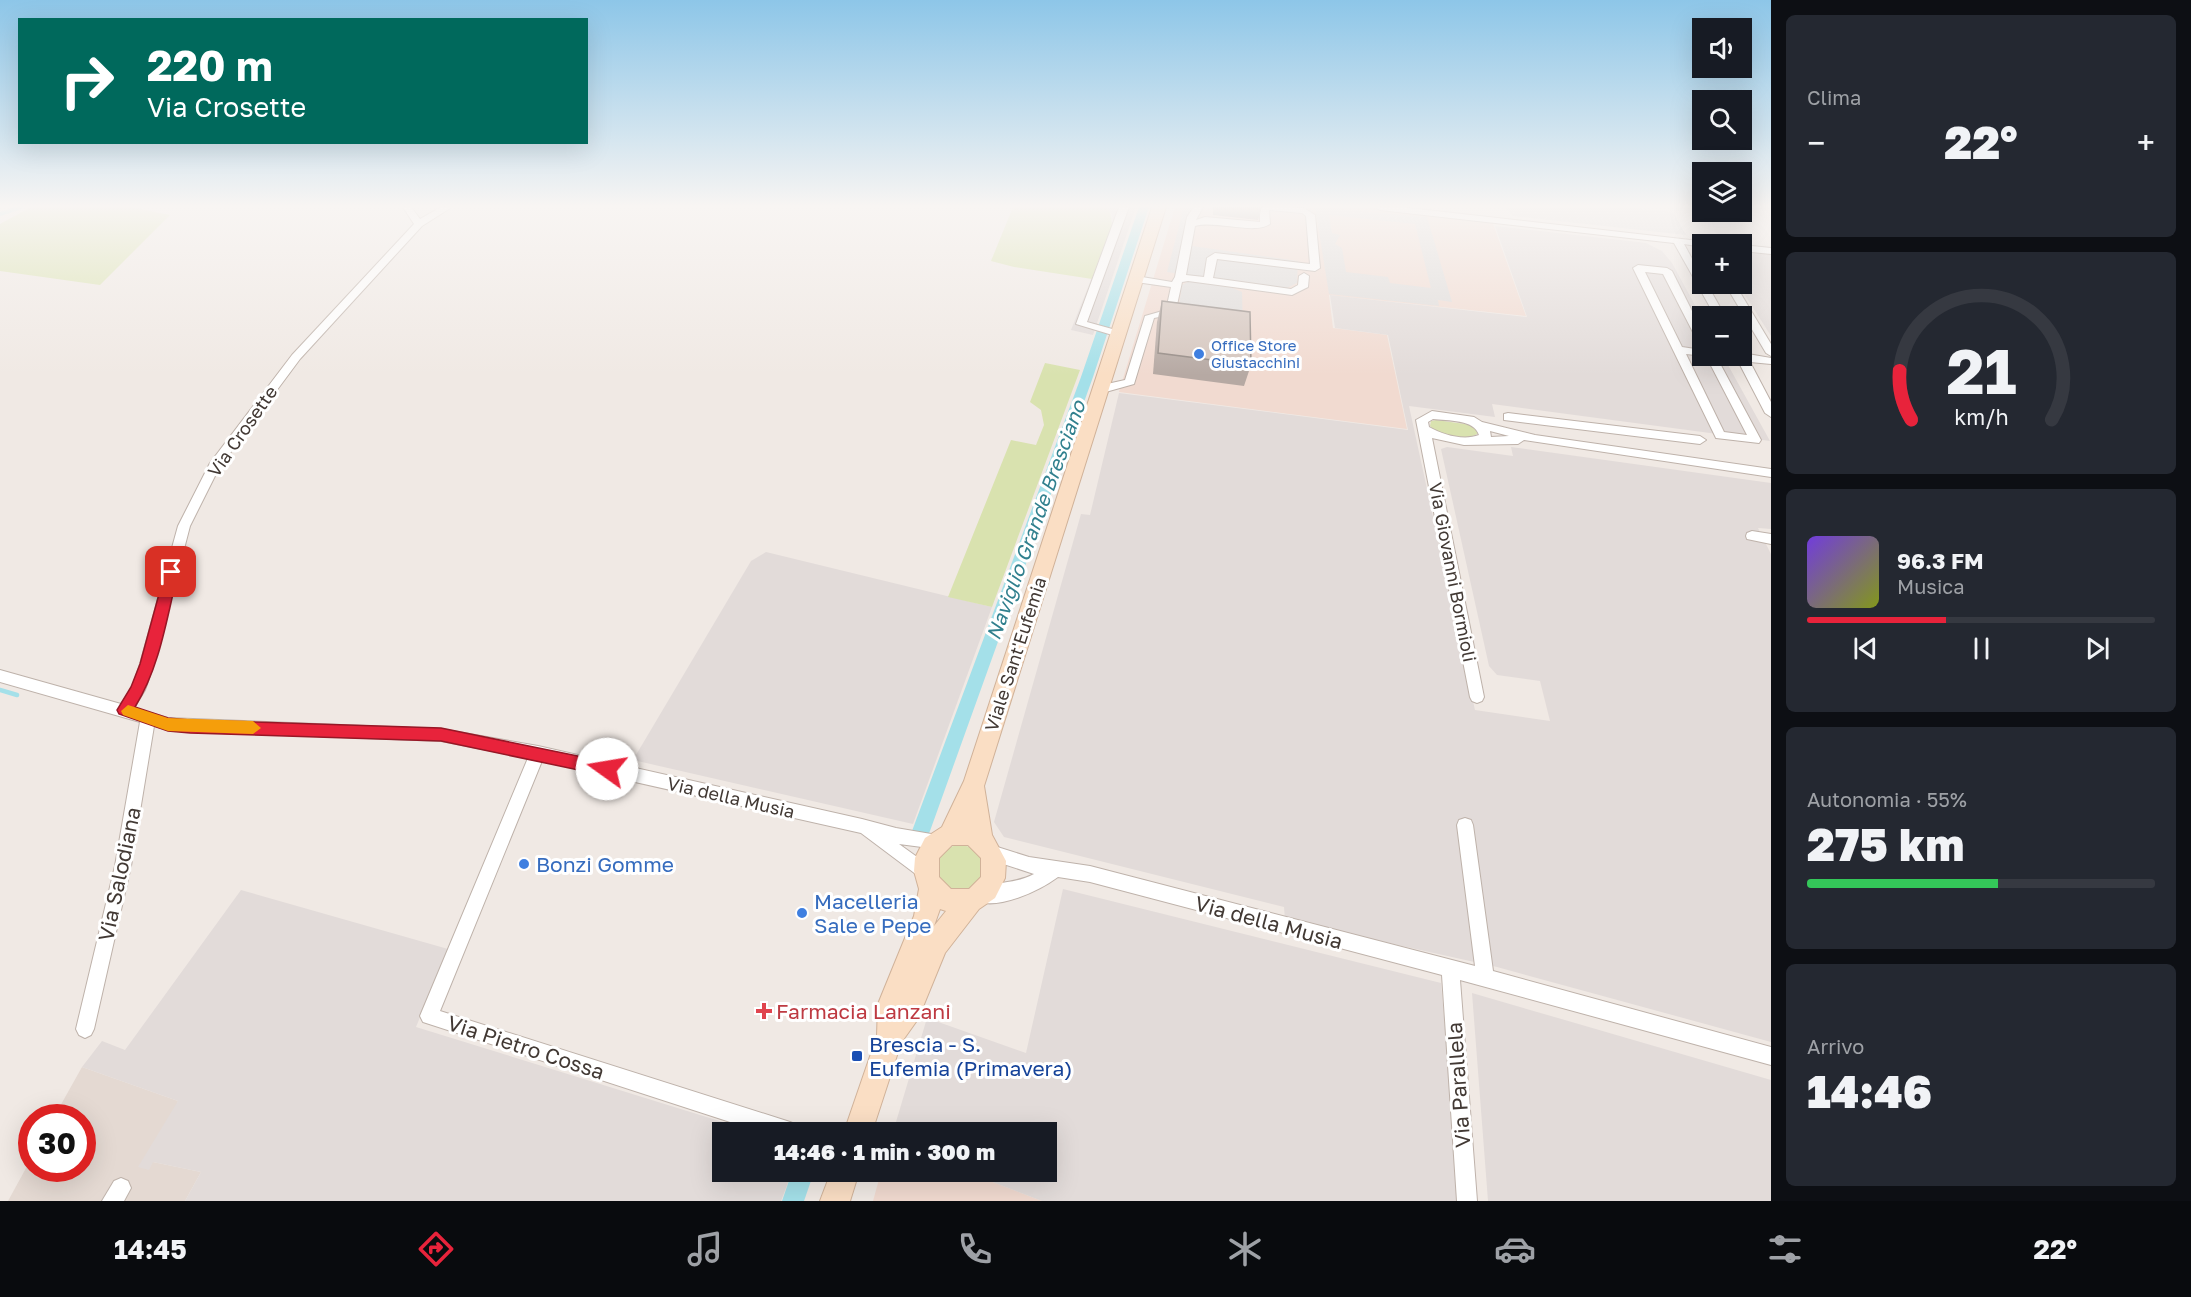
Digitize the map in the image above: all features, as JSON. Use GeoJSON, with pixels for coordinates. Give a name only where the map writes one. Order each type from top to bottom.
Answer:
{"type":"FeatureCollection","features":[{"type":"Feature","properties":{"kind":"main road","name":"Viale Sant'Eufemia"},"geometry":{"type":"LineString","coordinates":[[891,1035],[891,1004],[926,916],[928,852],[943,838],[975,782],[1102,389],[1113,333],[1142,263]]}},
{"type":"Feature","properties":{"kind":"main road","name":"Viale Sant'Eufemia"},"geometry":{"type":"LineString","coordinates":[[861,1122],[891,1035],[909,1010],[936,944],[993,880],[995,871],[977,822],[975,782]]}},
{"type":"Feature","properties":{"kind":"main road"},"geometry":{"type":"LineString","coordinates":[[943,838],[966,835],[986,847]]}},
{"type":"Feature","properties":{"kind":"main road"},"geometry":{"type":"LineString","coordinates":[[928,880],[953,901],[976,898]]}},
{"type":"Feature","properties":{"kind":"main road"},"geometry":{"type":"LineString","coordinates":[[835,1201],[842,1182]]}},
{"type":"Feature","properties":{"kind":"street","name":"Via Crosette"},"geometry":{"type":"LineString","coordinates":[[124,710],[138,690],[147,664],[184,526],[214,466],[296,357],[383,263]]}},
{"type":"Feature","properties":{"kind":"street"},"geometry":{"type":"LineString","coordinates":[[1103,263],[1081,322],[1082,325],[1113,333]]}},
{"type":"Feature","properties":{"kind":"street"},"geometry":{"type":"LineString","coordinates":[[1102,389],[1130,382],[1150,316],[1171,312],[1182,263]]}},
{"type":"Feature","properties":{"kind":"street"},"geometry":{"type":"LineString","coordinates":[[1208,281],[1211,263]]}},
{"type":"Feature","properties":{"kind":"street"},"geometry":{"type":"LineString","coordinates":[[1267,263],[1311,269],[1316,267],[1316,263]]}},
{"type":"Feature","properties":{"kind":"street"},"geometry":{"type":"LineString","coordinates":[[1690,263],[1714,306]]}},
{"type":"Feature","properties":{"kind":"street"},"geometry":{"type":"LineString","coordinates":[[1692,320],[1667,271],[1638,268],[1720,435],[1755,440],[1716,366]]}},
{"type":"Feature","properties":{"kind":"street"},"geometry":{"type":"LineString","coordinates":[[1136,279],[1177,282],[1208,281],[1292,292],[1303,287],[1304,276]]}},
{"type":"Feature","properties":{"kind":"street"},"geometry":{"type":"LineString","coordinates":[[1736,294],[1771,353]]}},
{"type":"Feature","properties":{"kind":"street"},"geometry":{"type":"LineString","coordinates":[[1678,350],[1692,352]]}},
{"type":"Feature","properties":{"kind":"street"},"geometry":{"type":"LineString","coordinates":[[1752,358],[1771,361]]}},
{"type":"Feature","properties":{"kind":"street"},"geometry":{"type":"LineString","coordinates":[[1747,366],[1771,413]]}},
{"type":"Feature","properties":{"kind":"street","name":"Via Giovanni Bormioli"},"geometry":{"type":"LineString","coordinates":[[1478,697],[1432,441],[1424,429],[1422,420],[1432,415],[1468,419],[1480,425],[1535,439],[1771,473]]}},
{"type":"Feature","properties":{"kind":"street"},"geometry":{"type":"LineString","coordinates":[[1508,417],[1700,440]]}},
{"type":"Feature","properties":{"kind":"street"},"geometry":{"type":"LineString","coordinates":[[1480,425],[1485,437],[1481,441]]}},
{"type":"Feature","properties":{"kind":"street"},"geometry":{"type":"LineString","coordinates":[[1605,428],[1613,450]]}},
{"type":"Feature","properties":{"kind":"street","name":"Via Giovanni Bormioli"},"geometry":{"type":"LineString","coordinates":[[1432,441],[1535,439]]}},
{"type":"Feature","properties":{"kind":"street"},"geometry":{"type":"LineString","coordinates":[[1752,536],[1771,539]]}},
{"type":"Feature","properties":{"kind":"street","name":"Via della Musia"},"geometry":{"type":"LineString","coordinates":[[0,676],[168,724],[441,735],[538,753],[861,826],[896,836],[943,838]]}},
{"type":"Feature","properties":{"kind":"street","name":"Via Salodiana"},"geometry":{"type":"LineString","coordinates":[[85,1029],[123,866],[148,717]]}},
{"type":"Feature","properties":{"kind":"street","name":"Via Pietro Cossa"},"geometry":{"type":"LineString","coordinates":[[538,753],[429,1016],[759,1122]]}},
{"type":"Feature","properties":{"kind":"street"},"geometry":{"type":"LineString","coordinates":[[1465,825],[1485,978]]}},
{"type":"Feature","properties":{"kind":"street","name":"Via della Musia"},"geometry":{"type":"LineString","coordinates":[[861,826],[928,880]]}},
{"type":"Feature","properties":{"kind":"street","name":"Via della Musia"},"geometry":{"type":"LineString","coordinates":[[986,847],[1010,861],[1054,870],[1090,874],[1771,1056]]}},
{"type":"Feature","properties":{"kind":"street"},"geometry":{"type":"LineString","coordinates":[[976,898],[1023,889],[1038,882],[1054,870]]}},
{"type":"Feature","properties":{"kind":"street","name":"Via Parallela"},"geometry":{"type":"LineString","coordinates":[[1450,969],[1467,1201]]}},
{"type":"Feature","properties":{"kind":"shaded area"},"geometry":{"type":"Polygon","coordinates":[[[1098,263],[1117,263],[1093,335],[1071,330],[1098,263]]]}},
{"type":"Feature","properties":{"kind":"shaded area"},"geometry":{"type":"Polygon","coordinates":[[[1158,263],[1507,263],[1526,316],[1329,295],[1333,328],[1387,335],[1407,429],[1119,392],[1158,263]]]}},
{"type":"Feature","properties":{"kind":"shaded area"},"geometry":{"type":"Polygon","coordinates":[[[1169,263],[1298,263],[1297,283],[1287,288],[1167,272],[1169,263]]]}},
{"type":"Feature","properties":{"kind":"shaded area"},"geometry":{"type":"Polygon","coordinates":[[[1324,263],[1345,263],[1346,272],[1388,277],[1390,283],[1431,288],[1425,263],[1441,263],[1452,302],[1438,300],[1439,306],[1329,294],[1324,263]]]}},
{"type":"Feature","properties":{"kind":"shaded area"},"geometry":{"type":"Polygon","coordinates":[[[1508,263],[1672,263],[1695,306],[1692,306],[1692,366],[1729,366],[1770,441],[1492,404],[1495,417],[1409,406],[1475,710],[1550,721],[1540,681],[1497,675],[1489,666],[1441,449],[1447,447],[1513,456],[1511,447],[1771,483],[1771,529],[1758,528],[1771,554],[1771,1042],[1497,967],[1285,920],[1284,907],[1004,837],[994,822],[1081,514],[1090,515],[1119,393],[1408,430],[1388,335],[1335,328],[1330,295],[1527,317],[1508,263]]]}},
{"type":"Feature","properties":{"kind":"shaded area"},"geometry":{"type":"Polygon","coordinates":[[[1752,263],[1771,263],[1771,336],[1744,294],[1752,294],[1752,263]]]}},
{"type":"Feature","properties":{"kind":"shaded area"},"geometry":{"type":"Polygon","coordinates":[[[1189,281],[1230,287],[1242,292],[1243,334],[1176,325],[1182,285],[1189,281]]]}},
{"type":"Feature","properties":{"kind":"shaded area"},"geometry":{"type":"Polygon","coordinates":[[[766,552],[992,607],[913,824],[633,760],[751,561],[766,552]]]}},
{"type":"Feature","properties":{"kind":"shaded area"},"geometry":{"type":"Polygon","coordinates":[[[1063,889],[1441,983],[1460,1201],[1042,1201],[993,1182],[1057,1182],[1057,1122],[896,1122],[927,1018],[1026,1053],[1063,889]]]}},
{"type":"Feature","properties":{"kind":"shaded area"},"geometry":{"type":"Polygon","coordinates":[[[241,890],[448,949],[416,1027],[723,1122],[712,1122],[712,1182],[788,1182],[781,1201],[185,1201],[201,1172],[153,1162],[149,1170],[138,1167],[178,1101],[82,1067],[102,1041],[125,1050],[241,890]]]}},
{"type":"Feature","properties":{"kind":"shaded area"},"geometry":{"type":"Polygon","coordinates":[[[1472,993],[1771,1080],[1771,1201],[1488,1201],[1472,993]]]}},
{"type":"Feature","properties":{"kind":"shaded area"},"geometry":{"type":"Polygon","coordinates":[[[82,1067],[178,1101],[153,1162],[201,1172],[185,1201],[8,1201],[18,1182],[96,1182],[96,1104],[61,1104],[82,1067]]]}},
{"type":"Feature","properties":{"kind":"shaded area"},"geometry":{"type":"Polygon","coordinates":[[[878,1182],[993,1182],[1042,1201],[873,1201],[878,1182]]]}},
{"type":"Feature","properties":{"kind":"green space"},"geometry":{"type":"Polygon","coordinates":[[[0,263],[122,263],[100,285],[0,271],[0,263]]]}},
{"type":"Feature","properties":{"kind":"green space"},"geometry":{"type":"Polygon","coordinates":[[[999,263],[1099,263],[1092,279],[999,263]]]}},
{"type":"Feature","properties":{"kind":"green space"},"geometry":{"type":"Polygon","coordinates":[[[1045,363],[1080,370],[992,607],[948,597],[1011,440],[1036,445],[1044,425],[1041,410],[1030,402],[1045,363]]]}},
{"type":"Feature","properties":{"kind":"green space"},"geometry":{"type":"Polygon","coordinates":[[[1431,421],[1472,425],[1478,433],[1461,437],[1439,433],[1430,426],[1431,421]]]}},
{"type":"Feature","properties":{"kind":"green space"},"geometry":{"type":"Polygon","coordinates":[[[960,845],[976,852],[983,868],[976,884],[960,891],[944,884],[937,868],[944,852],[960,845]]]}},
{"type":"Feature","properties":{"kind":"building"},"geometry":{"type":"Polygon","coordinates":[[[1162,301],[1250,312],[1251,365],[1158,353],[1162,301]]]}},
{"type":"Feature","properties":{"kind":"waterway","name":"Naviglio Grande Bresciano"},"geometry":{"type":"LineString","coordinates":[[921,831],[1087,377],[1125,263]]}},
{"type":"Feature","properties":{"kind":"waterway"},"geometry":{"type":"LineString","coordinates":[[0,690],[17,695]]}},
{"type":"Feature","properties":{"kind":"waterway","name":"Naviglio Grande Bresciano"},"geometry":{"type":"LineString","coordinates":[[793,1201],[800,1182]]}},
{"type":"Feature","properties":{"kind":"slow traffic"},"geometry":{"type":"LineString","coordinates":[[128,711],[168,724],[253,728]]}},
{"type":"Feature","properties":{"kind":"place","name":"Office Store Giustacchini"},"geometry":{"type":"Point","coordinates":[1199,354]}},
{"type":"Feature","properties":{"kind":"place","name":"Bonzi Gomme"},"geometry":{"type":"Point","coordinates":[524,864]}},
{"type":"Feature","properties":{"kind":"place","name":"Macelleria Sale e Pepe"},"geometry":{"type":"Point","coordinates":[802,913]}},
{"type":"Feature","properties":{"kind":"place","name":"Farmacia Lanzani"},"geometry":{"type":"Point","coordinates":[764,1011]}},
{"type":"Feature","properties":{"kind":"place","name":"Brescia - S. Eufemia (Primavera)"},"geometry":{"type":"Point","coordinates":[857,1056]}},
{"type":"Feature","properties":{"kind":"route"},"geometry":{"type":"LineString","coordinates":[[171,572],[147,664],[138,690],[124,710],[168,724],[190,726],[441,735],[538,753],[607,769]]}}]}
